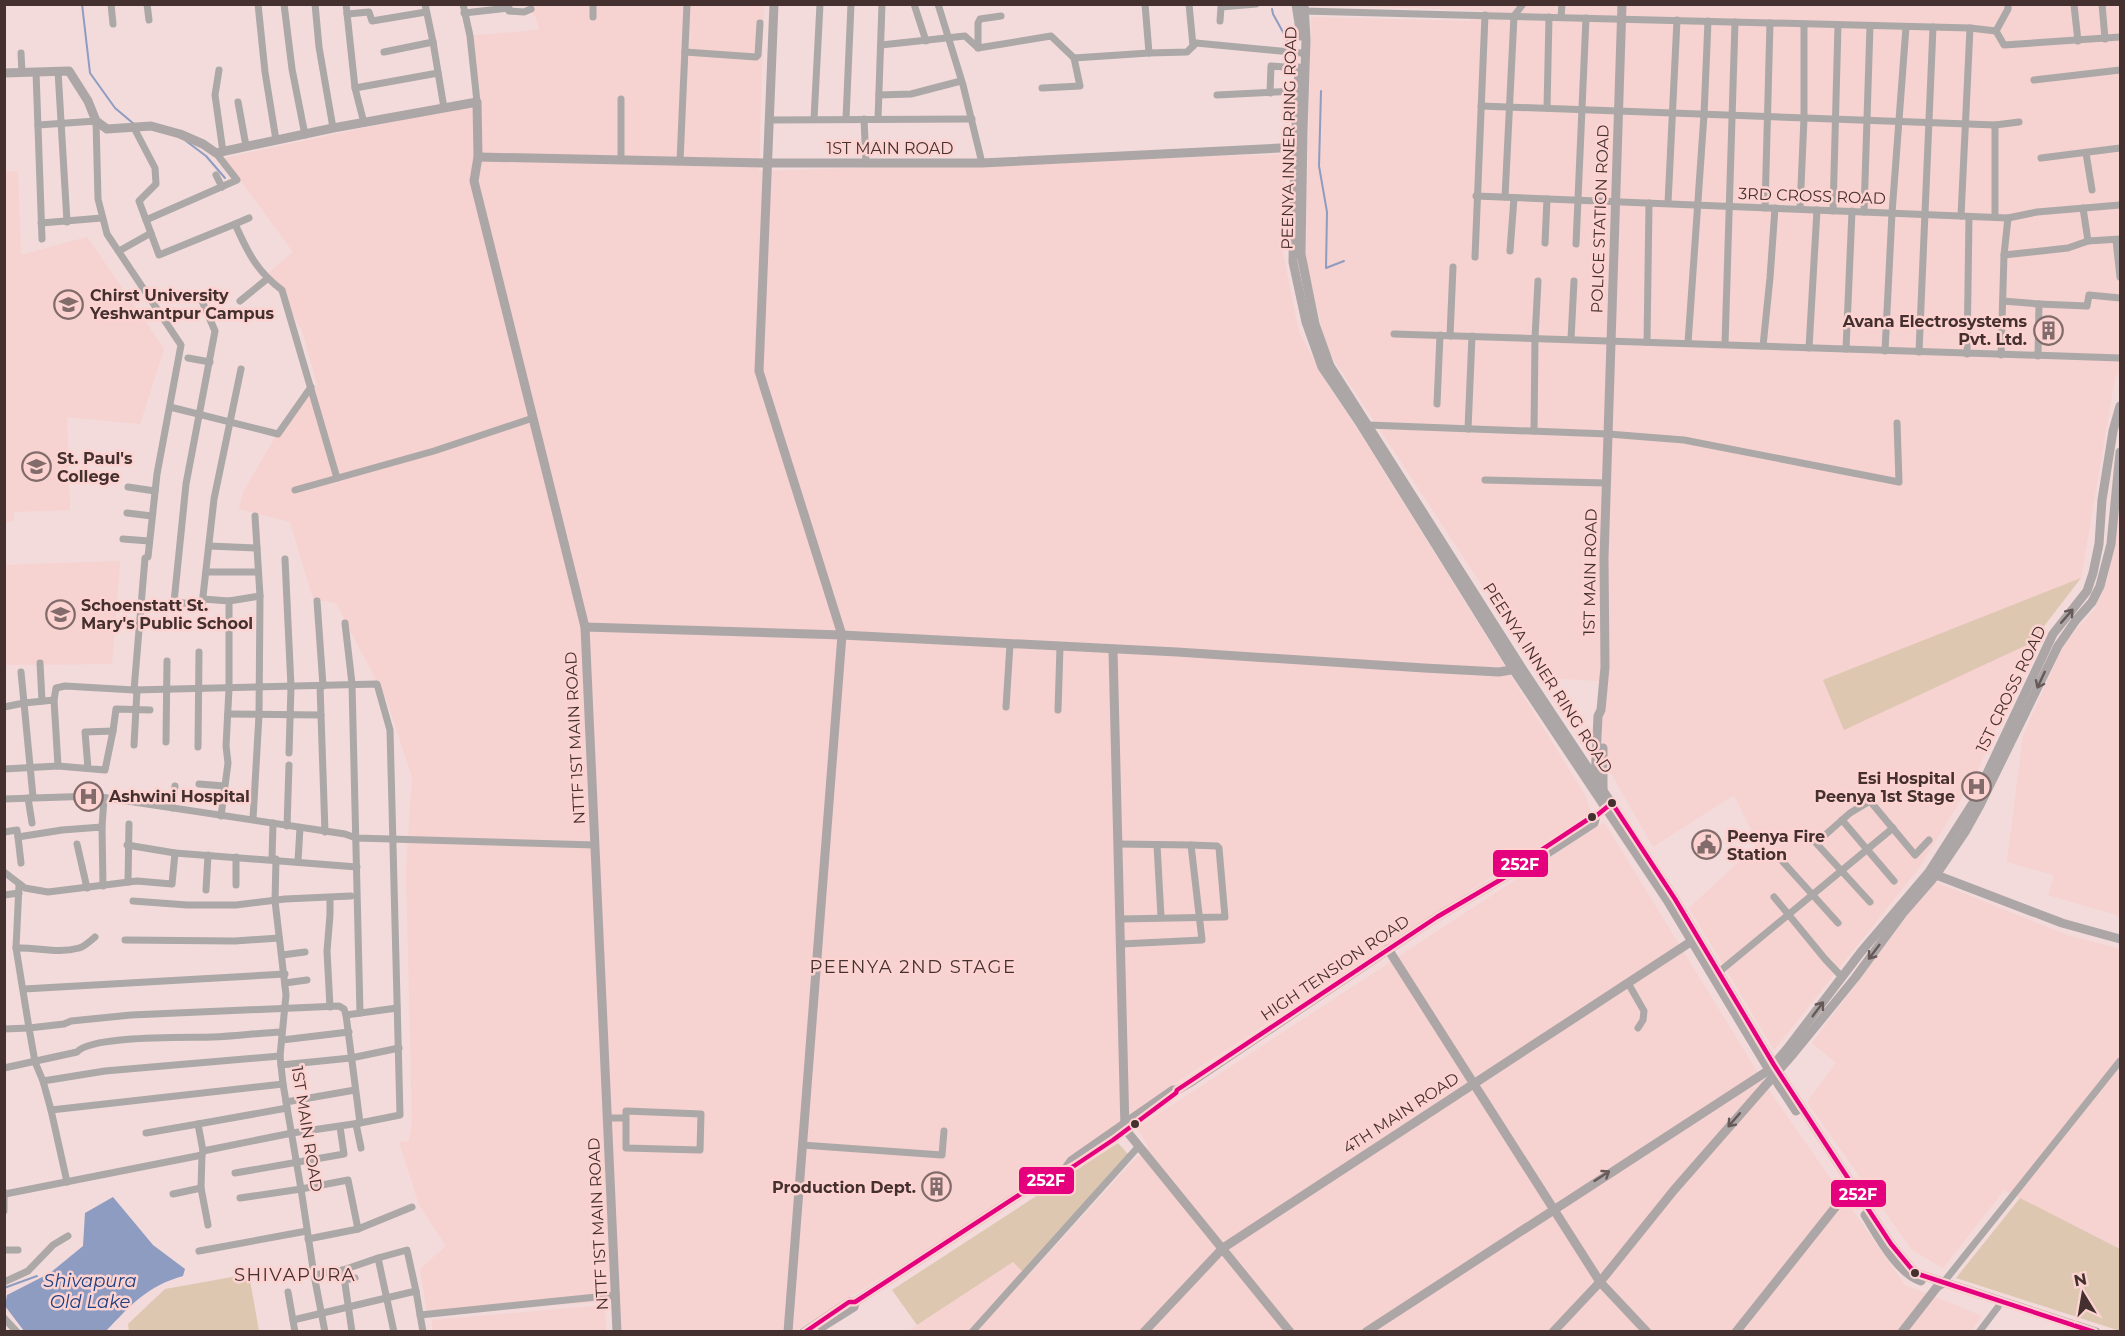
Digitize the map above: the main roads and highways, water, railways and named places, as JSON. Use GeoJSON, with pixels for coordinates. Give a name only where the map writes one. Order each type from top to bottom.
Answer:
{"type":"FeatureCollection","features":[{"type":"Feature","properties":{"kind":"water","name":"Shivapura Old Lake"},"geometry":{"type":"Polygon","coordinates":[[[113,1197],[153,1245],[185,1269],[183,1276],[159,1285],[140,1297],[106,1331],[24,1331],[5,1306],[7,1295],[50,1273],[83,1246],[85,1213],[113,1197]]]}},
{"type":"Feature","properties":{"kind":"waterway"},"geometry":{"type":"LineString","coordinates":[[82,4],[90,73],[115,108],[134,124]]}},
{"type":"Feature","properties":{"kind":"waterway"},"geometry":{"type":"LineString","coordinates":[[1272,9],[1289,43],[1288,48]]}},
{"type":"Feature","properties":{"kind":"waterway"},"geometry":{"type":"LineString","coordinates":[[1321,91],[1319,166],[1327,212],[1326,268],[1344,261]]}},
{"type":"Feature","properties":{"kind":"waterway"},"geometry":{"type":"LineString","coordinates":[[186,141],[206,156],[225,178]]}},
{"type":"Feature","properties":{"kind":"waterway"},"geometry":{"type":"LineString","coordinates":[[4,1288],[37,1276]]}},
{"type":"Feature","properties":{"kind":"place","name":"Chirst University Yeshwantpur Campus"},"geometry":{"type":"Point","coordinates":[69,304]}},
{"type":"Feature","properties":{"kind":"place","name":"Avana Electrosystems Pvt. Ltd."},"geometry":{"type":"Point","coordinates":[2048,330]}},
{"type":"Feature","properties":{"kind":"place","name":"St. Paul's College"},"geometry":{"type":"Point","coordinates":[36,467]}},
{"type":"Feature","properties":{"kind":"place","name":"Schoenstatt St. Mary's Public School"},"geometry":{"type":"Point","coordinates":[60,614]}},
{"type":"Feature","properties":{"kind":"place","name":"Esi Hospital Peenya 1st Stage"},"geometry":{"type":"Point","coordinates":[1976,787]}},
{"type":"Feature","properties":{"kind":"place","name":"Ashwini Hospital"},"geometry":{"type":"Point","coordinates":[88,796]}},
{"type":"Feature","properties":{"kind":"place","name":"Peenya Fire Station"},"geometry":{"type":"Point","coordinates":[1706,845]}},
{"type":"Feature","properties":{"kind":"place","name":"Production Dept."},"geometry":{"type":"Point","coordinates":[937,1187]}},
{"type":"Feature","properties":{"kind":"district","name":"PEENYA 2ND STAGE"},"geometry":{"type":"Point","coordinates":[913,967]}},
{"type":"Feature","properties":{"kind":"district","name":"SHIVAPURA"},"geometry":{"type":"Point","coordinates":[295,1275]}}]}
